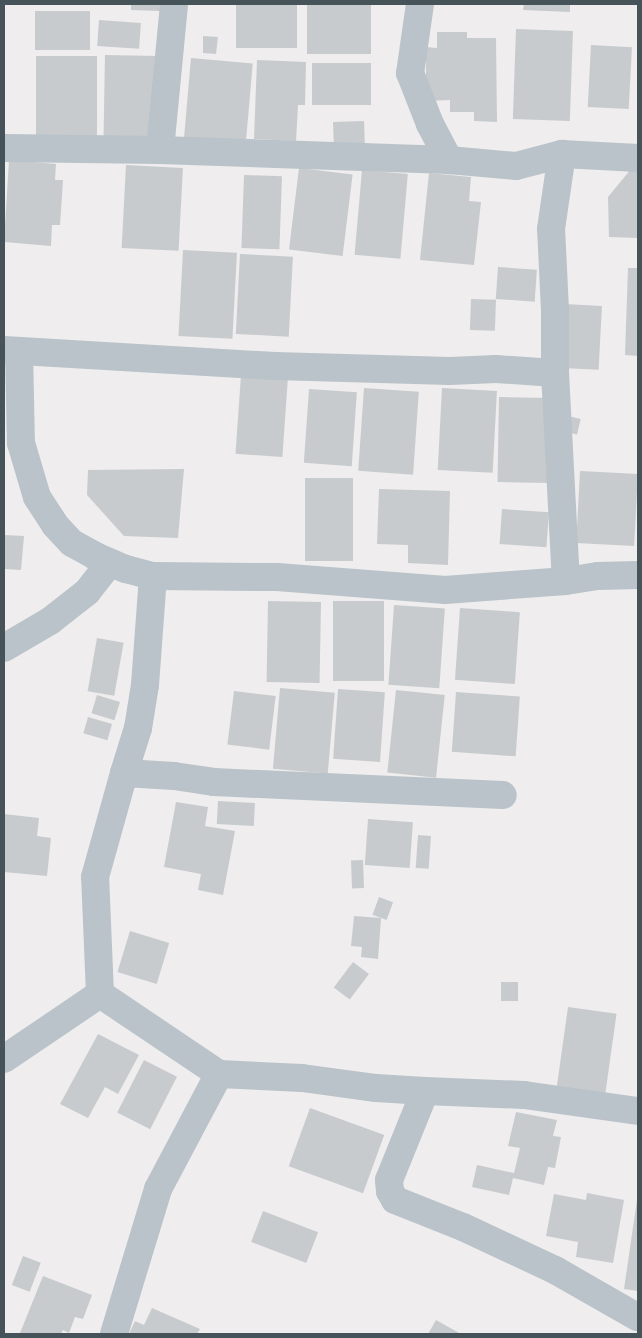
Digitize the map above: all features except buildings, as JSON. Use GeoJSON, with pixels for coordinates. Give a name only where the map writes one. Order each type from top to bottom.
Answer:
{"type":"FeatureCollection","features":[{"type":"Feature","properties":{"kind":"street"},"geometry":{"type":"LineString","coordinates":[[160,150],[174,4]]}},
{"type":"Feature","properties":{"kind":"street"},"geometry":{"type":"LineString","coordinates":[[420,4],[410,73],[430,124],[448,160]]}},
{"type":"Feature","properties":{"kind":"street"},"geometry":{"type":"LineString","coordinates":[[4,148],[160,150],[448,160],[516,166],[562,154],[638,158]]}},
{"type":"Feature","properties":{"kind":"street"},"geometry":{"type":"LineString","coordinates":[[562,154],[551,229],[555,310],[555,373],[566,581]]}},
{"type":"Feature","properties":{"kind":"street"},"geometry":{"type":"LineString","coordinates":[[555,373],[496,370],[450,371],[274,366],[12,351],[21,443],[38,497],[55,525],[72,543],[110,563],[153,576],[277,578],[445,590],[566,581],[598,576],[638,575]]}},
{"type":"Feature","properties":{"kind":"street"},"geometry":{"type":"LineString","coordinates":[[4,648],[50,621],[79,598],[110,563]]}},
{"type":"Feature","properties":{"kind":"street"},"geometry":{"type":"LineString","coordinates":[[100,994],[95,877],[138,728],[144,693],[153,576]]}},
{"type":"Feature","properties":{"kind":"street"},"geometry":{"type":"LineString","coordinates":[[124,773],[174,776],[214,782],[503,795]]}},
{"type":"Feature","properties":{"kind":"street"},"geometry":{"type":"LineString","coordinates":[[4,1059],[100,994]]}},
{"type":"Feature","properties":{"kind":"street"},"geometry":{"type":"LineString","coordinates":[[100,994],[219,1074],[302,1078],[376,1088],[524,1095],[638,1112]]}},
{"type":"Feature","properties":{"kind":"street"},"geometry":{"type":"LineString","coordinates":[[114,1334],[158,1189],[219,1074]]}},
{"type":"Feature","properties":{"kind":"street"},"geometry":{"type":"LineString","coordinates":[[425,1091],[389,1180],[390,1192],[395,1200],[463,1227],[555,1270],[637,1317]]}}]}
